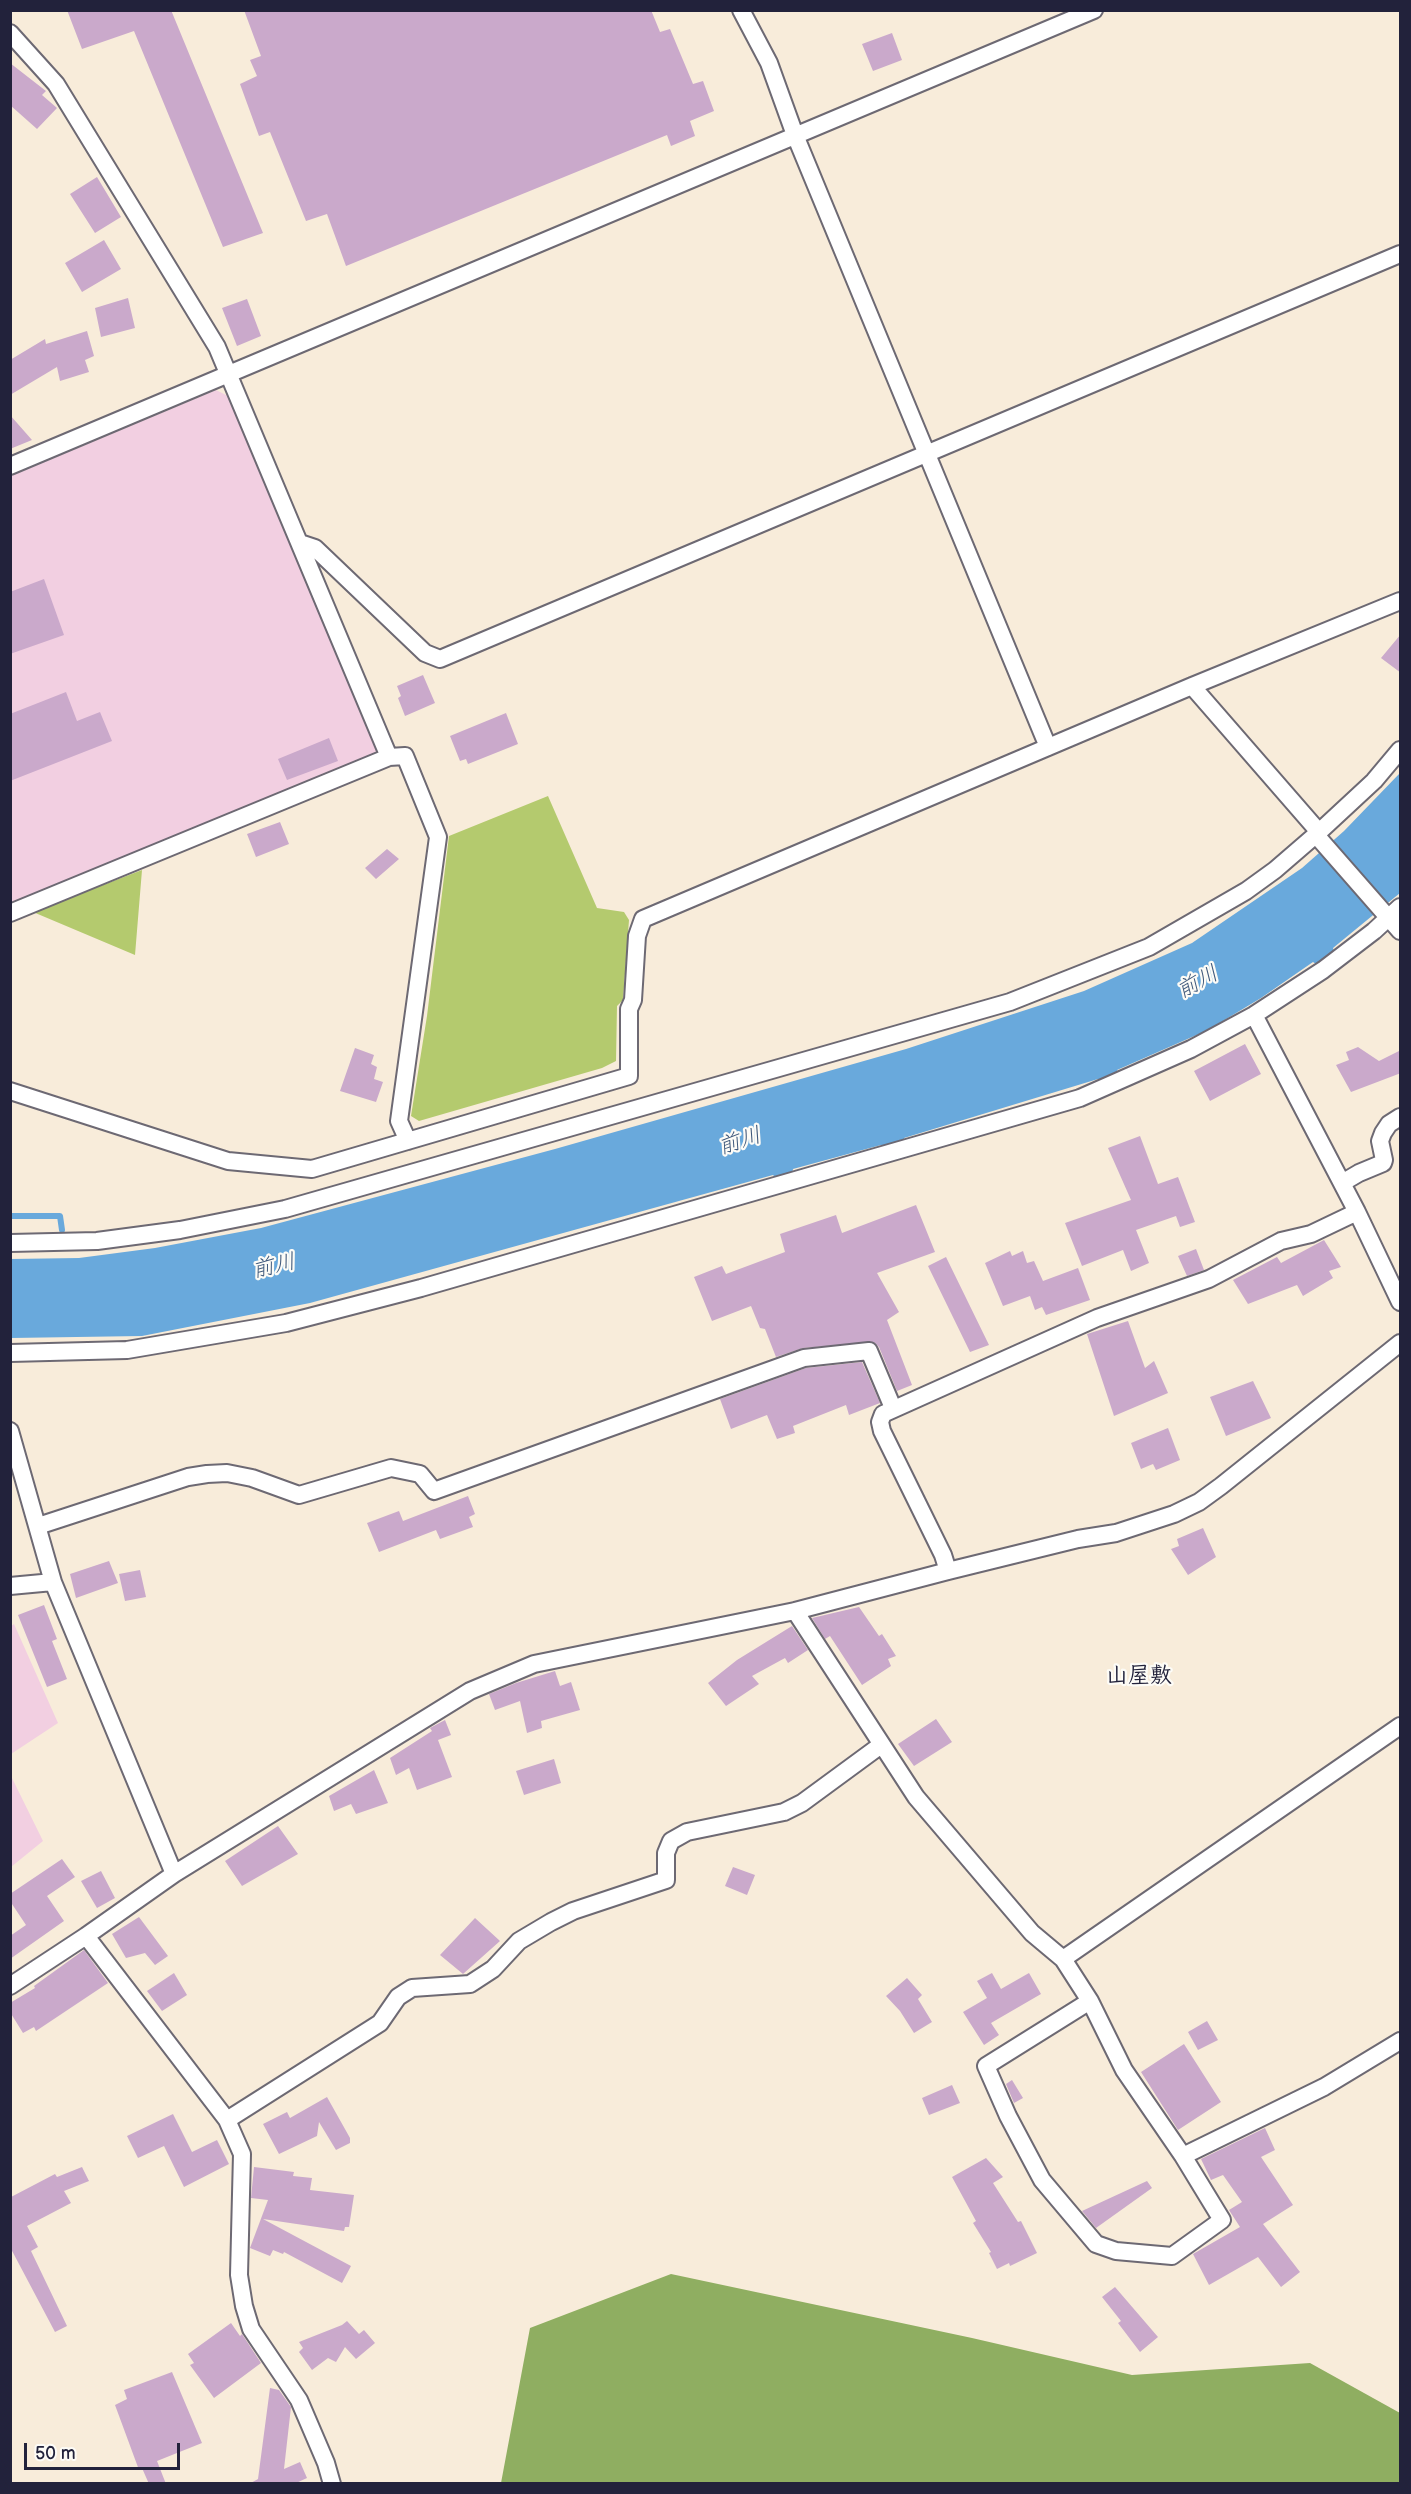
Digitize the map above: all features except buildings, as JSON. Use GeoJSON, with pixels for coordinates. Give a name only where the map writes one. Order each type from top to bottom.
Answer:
{"type":"FeatureCollection","features":[{"type":"Feature","properties":{"kind":"street"},"geometry":{"type":"LineString","coordinates":[[741,10],[769,63],[795,135],[1048,747]]}},
{"type":"Feature","properties":{"kind":"street"},"geometry":{"type":"LineString","coordinates":[[10,466],[1094,10]]}},
{"type":"Feature","properties":{"kind":"street"},"geometry":{"type":"LineString","coordinates":[[10,33],[56,84],[217,347],[388,757]]}},
{"type":"Feature","properties":{"kind":"street"},"geometry":{"type":"LineString","coordinates":[[300,543],[315,548],[425,652],[440,659],[1401,254]]}},
{"type":"Feature","properties":{"kind":"street"},"geometry":{"type":"LineString","coordinates":[[10,1091],[228,1161],[312,1169],[629,1076],[629,1009],[633,1000],[637,936],[643,919],[1192,686],[1401,600]]}},
{"type":"Feature","properties":{"kind":"street"},"geometry":{"type":"LineString","coordinates":[[1192,686],[1319,836],[1391,912],[1401,931]]}},
{"type":"Feature","properties":{"kind":"street"},"geometry":{"type":"LineString","coordinates":[[10,1243],[55,1244],[97,1241],[180,1230],[285,1209],[1010,1002],[1111,964],[1158,943],[1246,891],[1319,836],[1374,781],[1401,750]]}},
{"type":"Feature","properties":{"kind":"street"},"geometry":{"type":"LineString","coordinates":[[10,913],[388,757],[405,756],[438,837],[399,1121],[408,1141]]}},
{"type":"Feature","properties":{"kind":"street"},"geometry":{"type":"LineString","coordinates":[[10,1353],[127,1350],[285,1323],[421,1288],[1080,1098],[1191,1049],[1254,1015],[1323,970],[1391,912]]}},
{"type":"Feature","properties":{"kind":"street"},"geometry":{"type":"LineString","coordinates":[[1254,1015],[1357,1212],[1401,1302]]}},
{"type":"Feature","properties":{"kind":"street"},"geometry":{"type":"LineString","coordinates":[[1342,1184],[1359,1173],[1383,1163],[1380,1141],[1383,1133],[1389,1124],[1401,1117]]}},
{"type":"Feature","properties":{"kind":"street"},"geometry":{"type":"LineString","coordinates":[[948,1571],[943,1555],[882,1431],[880,1422],[883,1414],[1097,1318],[1209,1279],[1281,1241],[1311,1234],[1357,1212]]}},
{"type":"Feature","properties":{"kind":"street"},"geometry":{"type":"LineString","coordinates":[[10,1986],[174,1874],[470,1691],[534,1664],[795,1611],[1078,1539],[1116,1533],[1174,1514],[1199,1502],[1401,1343]]}},
{"type":"Feature","properties":{"kind":"street"},"geometry":{"type":"LineString","coordinates":[[38,1527],[188,1477],[207,1474],[227,1473],[252,1478],[299,1495],[391,1468],[420,1474],[434,1491],[804,1358],[869,1351],[893,1408]]}},
{"type":"Feature","properties":{"kind":"street"},"geometry":{"type":"LineString","coordinates":[[10,1431],[53,1582],[174,1874]]}},
{"type":"Feature","properties":{"kind":"street"},"geometry":{"type":"LineString","coordinates":[[10,1586],[53,1582]]}},
{"type":"Feature","properties":{"kind":"street"},"geometry":{"type":"LineString","coordinates":[[795,1611],[916,1797],[1032,1933],[1063,1959],[1090,2001],[1124,2070],[1183,2156],[1222,2220],[1172,2256],[1116,2251],[1096,2244],[1042,2180],[1008,2116],[986,2066],[1090,2001]]}},
{"type":"Feature","properties":{"kind":"street"},"geometry":{"type":"LineString","coordinates":[[1063,1959],[1401,1726]]}},
{"type":"Feature","properties":{"kind":"street"},"geometry":{"type":"LineString","coordinates":[[226,2120],[380,2023],[398,1997],[412,1988],[470,1984],[493,1969],[519,1941],[551,1922],[573,1911],[666,1880],[666,1853],[672,1841],[687,1832],[784,1812],[802,1803],[881,1745]]}},
{"type":"Feature","properties":{"kind":"street"},"geometry":{"type":"LineString","coordinates":[[86,1936],[226,2120],[242,2154],[239,2275],[244,2306],[251,2329],[299,2400],[326,2463],[332,2484]]}},
{"type":"Feature","properties":{"kind":"street"},"geometry":{"type":"LineString","coordinates":[[1183,2156],[1324,2087],[1401,2041]]}},
{"type":"Feature","properties":{"kind":"shaded area"},"geometry":{"type":"Polygon","coordinates":[[[216,390],[230,397],[378,748],[373,756],[11,906],[11,476],[216,390]]]}},
{"type":"Feature","properties":{"kind":"shaded area"},"geometry":{"type":"Polygon","coordinates":[[[14,1624],[58,1723],[11,1754],[10,1627],[14,1624]]]}},
{"type":"Feature","properties":{"kind":"shaded area"},"geometry":{"type":"Polygon","coordinates":[[[11,1776],[43,1841],[10,1867],[11,1776]]]}},
{"type":"Feature","properties":{"kind":"green space"},"geometry":{"type":"Polygon","coordinates":[[[548,796],[597,908],[624,912],[629,920],[623,1000],[617,1006],[616,1061],[602,1068],[419,1121],[411,1116],[427,1016],[449,836],[548,796]]]}},
{"type":"Feature","properties":{"kind":"green space"},"geometry":{"type":"Polygon","coordinates":[[[142,870],[135,955],[33,912],[142,870]]]}},
{"type":"Feature","properties":{"kind":"green space"},"geometry":{"type":"Polygon","coordinates":[[[671,2274],[972,2338],[1132,2375],[1310,2363],[1400,2413],[1400,2483],[501,2483],[530,2328],[671,2274]]]}},
{"type":"Feature","properties":{"kind":"water","name":"前川"},"geometry":{"type":"Polygon","coordinates":[[[1400,773],[1400,893],[1333,948],[1335,954],[1319,966],[1313,962],[1261,998],[1208,1030],[1117,1070],[1119,1075],[1102,1081],[1098,1079],[904,1138],[905,1141],[885,1149],[881,1145],[793,1169],[792,1174],[777,1179],[773,1175],[310,1303],[142,1336],[11,1338],[10,1259],[79,1258],[155,1248],[261,1228],[555,1149],[906,1049],[1084,991],[1192,943],[1302,868],[1344,831],[1400,773]]]}},
{"type":"Feature","properties":{"kind":"waterway"},"geometry":{"type":"LineString","coordinates":[[10,1216],[60,1216],[62,1230]]}},
{"type":"Feature","properties":{"kind":"district","name":"山屋敷"},"geometry":{"type":"Point","coordinates":[1139,1676]}}]}
